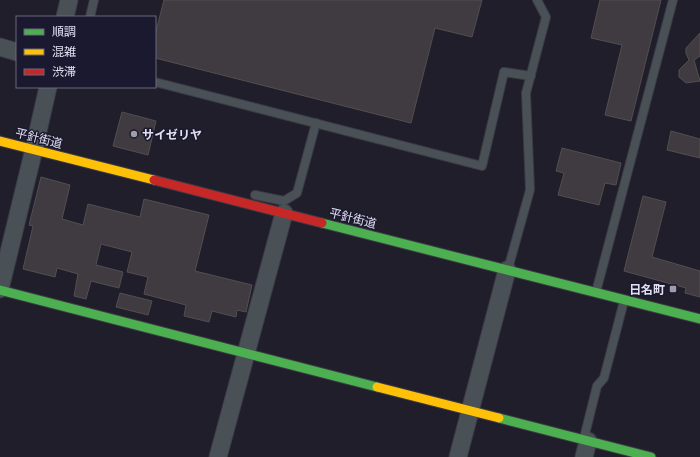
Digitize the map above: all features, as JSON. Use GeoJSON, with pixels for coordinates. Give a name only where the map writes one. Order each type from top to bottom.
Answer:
{"type":"FeatureCollection","features":[{"type":"Feature","properties":{"kind":"main road","name":"平針街道"},"geometry":{"type":"LineString","coordinates":[[0,141],[700,319]]}},
{"type":"Feature","properties":{"kind":"main road"},"geometry":{"type":"LineString","coordinates":[[0,289],[470,411],[585,446],[651,457]]}},
{"type":"Feature","properties":{"kind":"street"},"geometry":{"type":"LineString","coordinates":[[65,16],[69,0]]}},
{"type":"Feature","properties":{"kind":"street"},"geometry":{"type":"LineString","coordinates":[[0,47],[16,52]]}},
{"type":"Feature","properties":{"kind":"street"},"geometry":{"type":"LineString","coordinates":[[0,289],[6,233],[34,150],[48,88]]}},
{"type":"Feature","properties":{"kind":"street"},"geometry":{"type":"LineString","coordinates":[[218,457],[284,213]]}},
{"type":"Feature","properties":{"kind":"street"},"geometry":{"type":"LineString","coordinates":[[458,457],[507,270]]}},
{"type":"Feature","properties":{"kind":"lane"},"geometry":{"type":"LineString","coordinates":[[90,16],[94,0]]}},
{"type":"Feature","properties":{"kind":"lane"},"geometry":{"type":"LineString","coordinates":[[507,270],[530,190],[526,93],[546,17],[537,0]]}},
{"type":"Feature","properties":{"kind":"lane"},"geometry":{"type":"LineString","coordinates":[[595,292],[673,0]]}},
{"type":"Feature","properties":{"kind":"lane"},"geometry":{"type":"LineString","coordinates":[[156,82],[482,166],[504,72],[531,76]]}},
{"type":"Feature","properties":{"kind":"lane"},"geometry":{"type":"LineString","coordinates":[[220,197],[246,194],[284,200],[297,193],[316,123]]}},
{"type":"Feature","properties":{"kind":"lane"},"geometry":{"type":"LineString","coordinates":[[585,446],[597,386],[604,378],[624,300]]}},
{"type":"Feature","properties":{"kind":"building"},"geometry":{"type":"Polygon","coordinates":[[[164,0],[482,0],[472,37],[435,28],[411,123],[156,58],[156,31],[164,0]]]}},
{"type":"Feature","properties":{"kind":"building"},"geometry":{"type":"Polygon","coordinates":[[[600,0],[661,0],[631,121],[605,115],[622,45],[591,38],[600,0]]]}},
{"type":"Feature","properties":{"kind":"building"},"geometry":{"type":"Polygon","coordinates":[[[700,33],[700,56],[694,60],[700,81],[686,83],[679,77],[679,70],[689,60],[686,53],[686,48],[700,33]]]}},
{"type":"Feature","properties":{"kind":"building"},"geometry":{"type":"Polygon","coordinates":[[[122,112],[156,121],[148,155],[113,146],[122,112]]]}},
{"type":"Feature","properties":{"kind":"building"},"geometry":{"type":"Polygon","coordinates":[[[671,131],[700,139],[700,158],[667,150],[671,131]]]}},
{"type":"Feature","properties":{"kind":"building"},"geometry":{"type":"Polygon","coordinates":[[[562,148],[621,163],[616,185],[605,183],[599,205],[558,195],[564,173],[556,171],[562,148]]]}},
{"type":"Feature","properties":{"kind":"building"},"geometry":{"type":"Polygon","coordinates":[[[41,177],[70,185],[62,219],[83,225],[88,204],[140,217],[144,199],[209,215],[195,271],[252,285],[246,312],[237,310],[236,317],[212,311],[209,322],[184,316],[186,305],[144,294],[148,277],[127,272],[132,252],[101,244],[96,265],[123,272],[119,288],[91,281],[86,299],[74,296],[78,274],[57,268],[55,277],[23,269],[33,226],[29,225],[41,177]]]}},
{"type":"Feature","properties":{"kind":"building"},"geometry":{"type":"Polygon","coordinates":[[[643,196],[666,202],[652,257],[700,271],[700,297],[685,293],[686,288],[624,271],[643,196]]]}},
{"type":"Feature","properties":{"kind":"building"},"geometry":{"type":"Polygon","coordinates":[[[120,293],[152,301],[148,315],[116,307],[120,293]]]}},
{"type":"Feature","properties":{"kind":"traffic: fast"},"geometry":{"type":"LineString","coordinates":[[322,223],[700,319]]}},
{"type":"Feature","properties":{"kind":"traffic: fast"},"geometry":{"type":"LineString","coordinates":[[0,290],[377,387]]}},
{"type":"Feature","properties":{"kind":"traffic: fast"},"geometry":{"type":"LineString","coordinates":[[499,418],[651,457]]}},
{"type":"Feature","properties":{"kind":"traffic: slow"},"geometry":{"type":"LineString","coordinates":[[0,141],[154,180]]}},
{"type":"Feature","properties":{"kind":"traffic: slow"},"geometry":{"type":"LineString","coordinates":[[377,387],[499,418]]}},
{"type":"Feature","properties":{"kind":"traffic: jam"},"geometry":{"type":"LineString","coordinates":[[154,180],[322,223]]}},
{"type":"Feature","properties":{"kind":"place","name":"サイゼリヤ"},"geometry":{"type":"Point","coordinates":[134,134]}},
{"type":"Feature","properties":{"kind":"place","name":"日名町"},"geometry":{"type":"Point","coordinates":[673,289]}}]}
